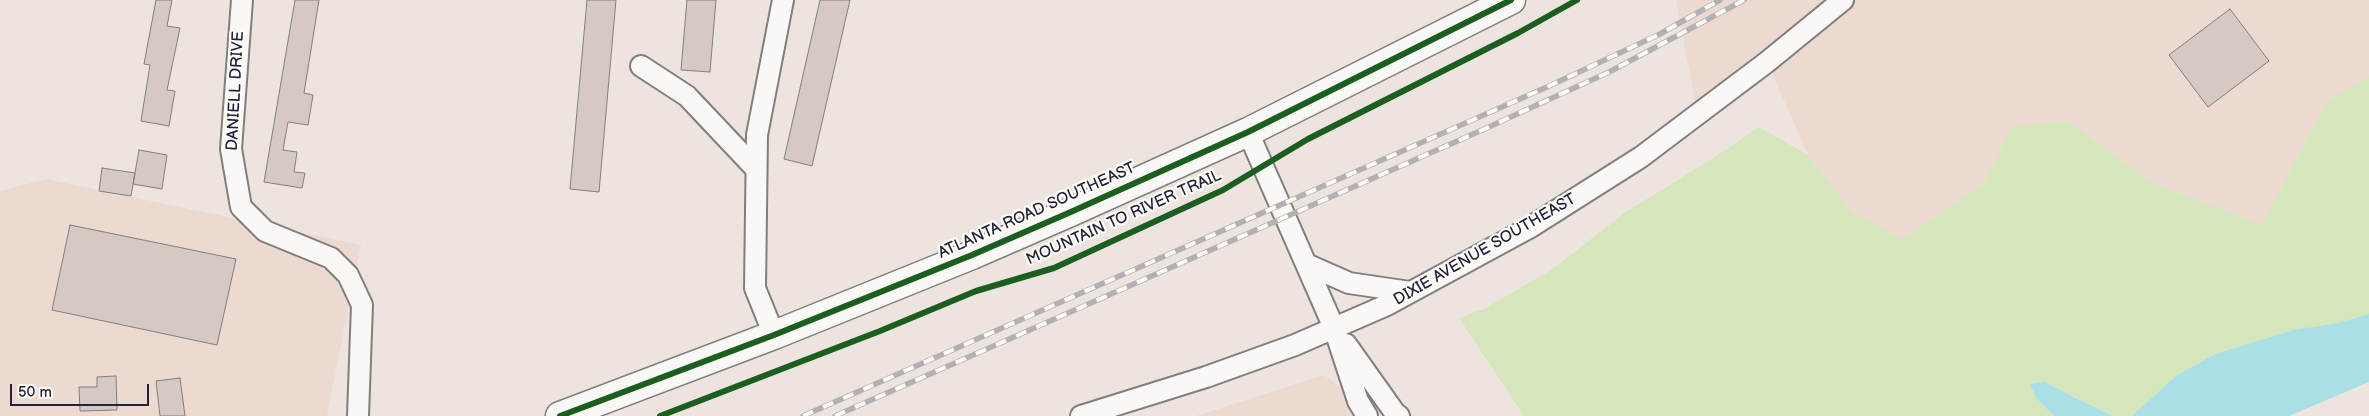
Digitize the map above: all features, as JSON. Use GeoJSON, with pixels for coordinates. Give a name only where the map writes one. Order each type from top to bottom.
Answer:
{"type":"FeatureCollection","features":[{"type":"Feature","properties":{"kind":"main road","name":"ATLANTA ROAD SOUTHEAST"},"geometry":{"type":"LineString","coordinates":[[560,416],[774,335],[972,255],[1248,132],[1511,0]]}},
{"type":"Feature","properties":{"kind":"street","name":"DANIELL DRIVE"},"geometry":{"type":"LineString","coordinates":[[242,0],[231,149],[242,207],[265,232],[331,258],[348,275],[362,305],[358,416]]}},
{"type":"Feature","properties":{"kind":"street"},"geometry":{"type":"LineString","coordinates":[[774,335],[755,288],[756,169],[757,135],[782,0]]}},
{"type":"Feature","properties":{"kind":"street","name":"DIXIE AVENUE SOUTHEAST"},"geometry":{"type":"LineString","coordinates":[[1081,416],[1214,374],[1295,345],[1387,306],[1529,228],[1641,157],[1767,62],[1843,0]]}},
{"type":"Feature","properties":{"kind":"street"},"geometry":{"type":"LineString","coordinates":[[641,66],[686,96],[756,169]]}},
{"type":"Feature","properties":{"kind":"street"},"geometry":{"type":"LineString","coordinates":[[1248,132],[1334,328],[1361,411]]}},
{"type":"Feature","properties":{"kind":"street"},"geometry":{"type":"LineString","coordinates":[[1306,264],[1350,283],[1410,292]]}},
{"type":"Feature","properties":{"kind":"street"},"geometry":{"type":"LineString","coordinates":[[1334,328],[1399,416]]}},
{"type":"Feature","properties":{"kind":"shaded area"},"geometry":{"type":"Polygon","coordinates":[[[1676,0],[2369,0],[2369,77],[2328,100],[2261,225],[2151,182],[2068,121],[2012,127],[1984,184],[1903,239],[1851,211],[1808,155],[1767,62],[1697,112],[1676,0]]]}},
{"type":"Feature","properties":{"kind":"shaded area"},"geometry":{"type":"Polygon","coordinates":[[[46,179],[361,245],[327,416],[0,416],[0,191],[46,179]]]}},
{"type":"Feature","properties":{"kind":"shaded area"},"geometry":{"type":"Polygon","coordinates":[[[1324,375],[1378,416],[1196,416],[1324,375]]]}},
{"type":"Feature","properties":{"kind":"green space"},"geometry":{"type":"Polygon","coordinates":[[[2369,77],[2369,314],[2338,323],[2293,330],[2215,354],[2132,416],[2113,416],[2045,382],[2037,399],[2054,416],[1524,416],[1459,318],[1486,308],[1551,270],[1626,212],[1712,159],[1759,127],[1808,155],[1851,211],[1903,239],[1984,184],[2012,126],[2068,121],[2151,182],[2261,225],[2328,100],[2369,77]]]}},
{"type":"Feature","properties":{"kind":"water"},"geometry":{"type":"Polygon","coordinates":[[[2369,314],[2369,382],[2289,416],[2132,416],[2176,376],[2215,354],[2293,330],[2338,323],[2369,314]]]}},
{"type":"Feature","properties":{"kind":"water"},"geometry":{"type":"Polygon","coordinates":[[[2045,382],[2113,416],[2054,416],[2037,399],[2030,384],[2045,382]]]}},
{"type":"Feature","properties":{"kind":"building"},"geometry":{"type":"Polygon","coordinates":[[[156,0],[172,0],[167,26],[180,28],[167,90],[175,91],[169,126],[141,121],[150,65],[144,64],[156,0]]]}},
{"type":"Feature","properties":{"kind":"building"},"geometry":{"type":"Polygon","coordinates":[[[295,0],[319,0],[304,93],[313,95],[308,125],[288,122],[283,150],[297,152],[294,172],[305,173],[302,188],[264,182],[295,0]]]}},
{"type":"Feature","properties":{"kind":"building"},"geometry":{"type":"Polygon","coordinates":[[[587,0],[616,0],[599,192],[570,189],[587,0]]]}},
{"type":"Feature","properties":{"kind":"building"},"geometry":{"type":"Polygon","coordinates":[[[687,0],[716,0],[710,72],[681,70],[687,0]]]}},
{"type":"Feature","properties":{"kind":"building"},"geometry":{"type":"Polygon","coordinates":[[[820,0],[850,0],[812,166],[784,159],[820,0]]]}},
{"type":"Feature","properties":{"kind":"building"},"geometry":{"type":"Polygon","coordinates":[[[2230,9],[2269,61],[2208,107],[2169,55],[2230,9]]]}},
{"type":"Feature","properties":{"kind":"building"},"geometry":{"type":"Polygon","coordinates":[[[139,150],[167,155],[162,189],[133,184],[139,150]]]}},
{"type":"Feature","properties":{"kind":"building"},"geometry":{"type":"Polygon","coordinates":[[[102,168],[135,173],[131,196],[99,191],[102,168]]]}},
{"type":"Feature","properties":{"kind":"building"},"geometry":{"type":"Polygon","coordinates":[[[70,225],[236,259],[217,345],[52,310],[70,225]]]}},
{"type":"Feature","properties":{"kind":"building"},"geometry":{"type":"Polygon","coordinates":[[[116,376],[117,410],[80,411],[79,387],[97,387],[97,377],[116,376]]]}},
{"type":"Feature","properties":{"kind":"building"},"geometry":{"type":"Polygon","coordinates":[[[180,378],[185,416],[160,416],[156,381],[180,378]]]}},
{"type":"Feature","properties":{"kind":"railway"},"geometry":{"type":"LineString","coordinates":[[803,416],[1547,87],[1660,34],[1720,0]]}},
{"type":"Feature","properties":{"kind":"railway"},"geometry":{"type":"LineString","coordinates":[[835,416],[1480,131],[1609,72],[1744,0]]}},
{"type":"Feature","properties":{"kind":"cycle path"},"geometry":{"type":"LineString","coordinates":[[560,416],[774,335],[972,255],[1073,211],[1248,132],[1511,0]]}},
{"type":"Feature","properties":{"kind":"cycle path","name":"MOUNTAIN TO RIVER TRAIL"},"geometry":{"type":"LineString","coordinates":[[660,416],[880,331],[976,291],[1054,268],[1223,190],[1308,139],[1518,33],[1577,0]]}}]}
